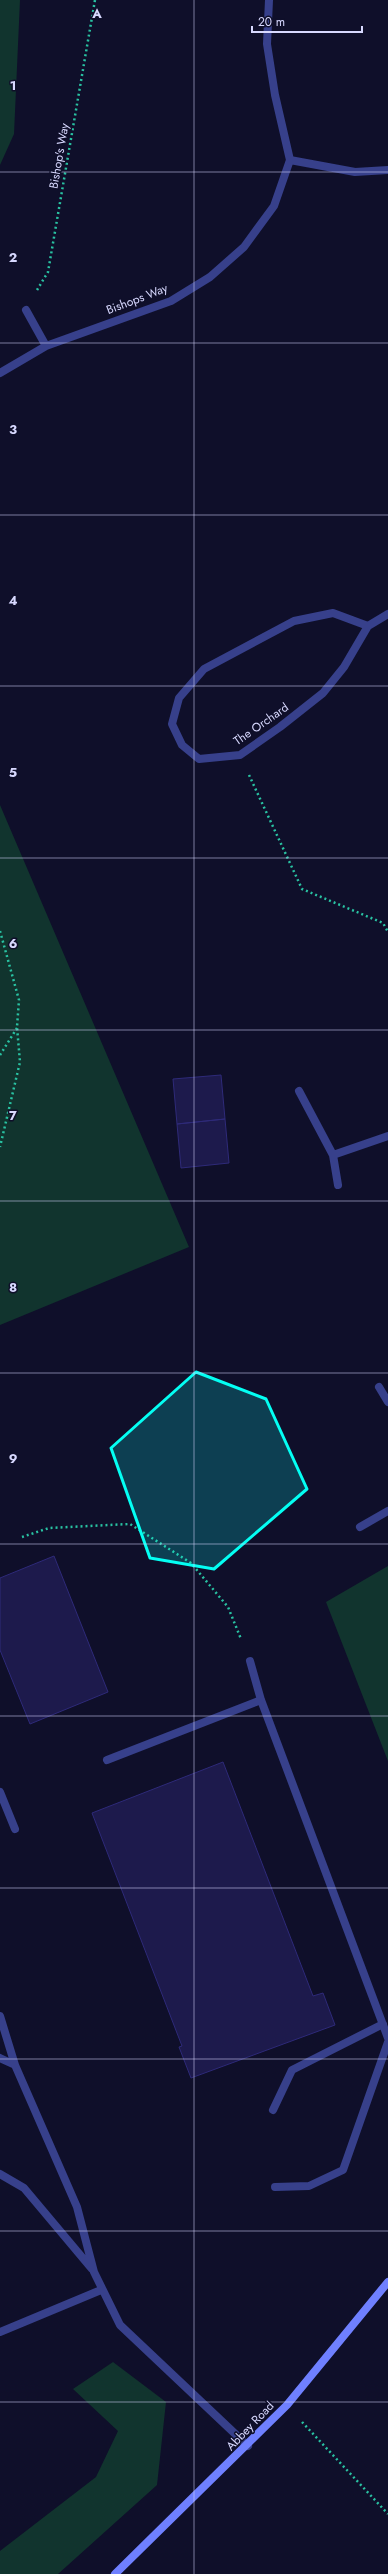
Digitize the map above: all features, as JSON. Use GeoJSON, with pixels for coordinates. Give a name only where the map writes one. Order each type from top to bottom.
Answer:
{"type":"FeatureCollection","features":[{"type":"Feature","properties":{"kind":"street"},"geometry":{"type":"LineString","coordinates":[[269,0],[267,44],[275,95],[290,160],[355,172],[388,170]]}},
{"type":"Feature","properties":{"kind":"street","name":"Bishops Way"},"geometry":{"type":"LineString","coordinates":[[0,373],[46,346],[171,301],[210,277],[244,247],[274,206],[290,160]]}},
{"type":"Feature","properties":{"kind":"street"},"geometry":{"type":"LineString","coordinates":[[26,310],[46,346]]}},
{"type":"Feature","properties":{"kind":"street","name":"The Orchard"},"geometry":{"type":"LineString","coordinates":[[368,626],[333,613],[294,621],[204,669],[179,698],[172,724],[182,745],[199,759],[240,755],[323,693],[344,667],[368,626],[388,614]]}},
{"type":"Feature","properties":{"kind":"street"},"geometry":{"type":"LineString","coordinates":[[299,1092],[333,1155],[338,1185]]}},
{"type":"Feature","properties":{"kind":"street"},"geometry":{"type":"LineString","coordinates":[[333,1155],[388,1136]]}},
{"type":"Feature","properties":{"kind":"street"},"geometry":{"type":"LineString","coordinates":[[379,1387],[388,1402]]}},
{"type":"Feature","properties":{"kind":"street"},"geometry":{"type":"LineString","coordinates":[[360,1526],[388,1511]]}},
{"type":"Feature","properties":{"kind":"street"},"geometry":{"type":"LineString","coordinates":[[250,1661],[261,1700],[388,2038]]}},
{"type":"Feature","properties":{"kind":"street"},"geometry":{"type":"LineString","coordinates":[[107,1760],[261,1700]]}},
{"type":"Feature","properties":{"kind":"street"},"geometry":{"type":"LineString","coordinates":[[0,1792],[15,1829]]}},
{"type":"Feature","properties":{"kind":"street"},"geometry":{"type":"LineString","coordinates":[[0,2016],[15,2064],[77,2207],[94,2272],[101,2290],[120,2325],[248,2446]]}},
{"type":"Feature","properties":{"kind":"street"},"geometry":{"type":"LineString","coordinates":[[274,2110],[292,2070],[383,2024]]}},
{"type":"Feature","properties":{"kind":"street"},"geometry":{"type":"LineString","coordinates":[[275,2187],[309,2186],[343,2170],[388,2042]]}},
{"type":"Feature","properties":{"kind":"street"},"geometry":{"type":"LineString","coordinates":[[0,2058],[15,2064]]}},
{"type":"Feature","properties":{"kind":"street"},"geometry":{"type":"LineString","coordinates":[[0,2174],[24,2188],[94,2272]]}},
{"type":"Feature","properties":{"kind":"street","name":"Abbey Road"},"geometry":{"type":"LineString","coordinates":[[115,2574],[248,2446],[287,2405],[388,2282]]}},
{"type":"Feature","properties":{"kind":"street"},"geometry":{"type":"LineString","coordinates":[[0,2332],[101,2290]]}},
{"type":"Feature","properties":{"kind":"path","name":"Bishop's Way"},"geometry":{"type":"LineString","coordinates":[[26,310],[48,272],[95,0]]}},
{"type":"Feature","properties":{"kind":"path"},"geometry":{"type":"LineString","coordinates":[[240,755],[302,889],[383,923],[388,932]]}},
{"type":"Feature","properties":{"kind":"path"},"geometry":{"type":"LineString","coordinates":[[0,931],[19,1000],[17,1027],[20,1062],[0,1147]]}},
{"type":"Feature","properties":{"kind":"path"},"geometry":{"type":"LineString","coordinates":[[0,1055],[17,1027]]}},
{"type":"Feature","properties":{"kind":"path"},"geometry":{"type":"LineString","coordinates":[[22,1536],[49,1528],[130,1524],[191,1563],[228,1607],[250,1661]]}},
{"type":"Feature","properties":{"kind":"path"},"geometry":{"type":"LineString","coordinates":[[287,2405],[388,2514]]}},
{"type":"Feature","properties":{"kind":"highlighted area"},"geometry":{"type":"Polygon","coordinates":[[[196,1372],[266,1399],[307,1489],[214,1569],[150,1558],[111,1448],[196,1372]]]}},
{"type":"Feature","properties":{"kind":"green space"},"geometry":{"type":"Polygon","coordinates":[[[0,0],[20,0],[14,134],[0,165],[0,0]]]}},
{"type":"Feature","properties":{"kind":"green space"},"geometry":{"type":"Polygon","coordinates":[[[0,805],[189,1247],[0,1325],[0,805]]]}},
{"type":"Feature","properties":{"kind":"green space"},"geometry":{"type":"Polygon","coordinates":[[[388,1566],[388,1761],[326,1602],[388,1566]]]}},
{"type":"Feature","properties":{"kind":"green space"},"geometry":{"type":"Polygon","coordinates":[[[113,2362],[166,2402],[157,2485],[58,2574],[0,2574],[0,2551],[96,2477],[118,2431],[73,2389],[113,2362]]]}},
{"type":"Feature","properties":{"kind":"building"},"geometry":{"type":"Polygon","coordinates":[[[221,1075],[225,1119],[177,1124],[173,1079],[221,1075]]]}},
{"type":"Feature","properties":{"kind":"building"},"geometry":{"type":"Polygon","coordinates":[[[225,1119],[229,1163],[181,1168],[177,1124],[225,1119]]]}},
{"type":"Feature","properties":{"kind":"building"},"geometry":{"type":"Polygon","coordinates":[[[54,1556],[108,1692],[30,1724],[0,1650],[0,1578],[54,1556]]]}},
{"type":"Feature","properties":{"kind":"building"},"geometry":{"type":"Polygon","coordinates":[[[223,1762],[313,1996],[323,1993],[335,2025],[191,2078],[179,2047],[182,2046],[92,1813],[223,1762]]]}}]}
